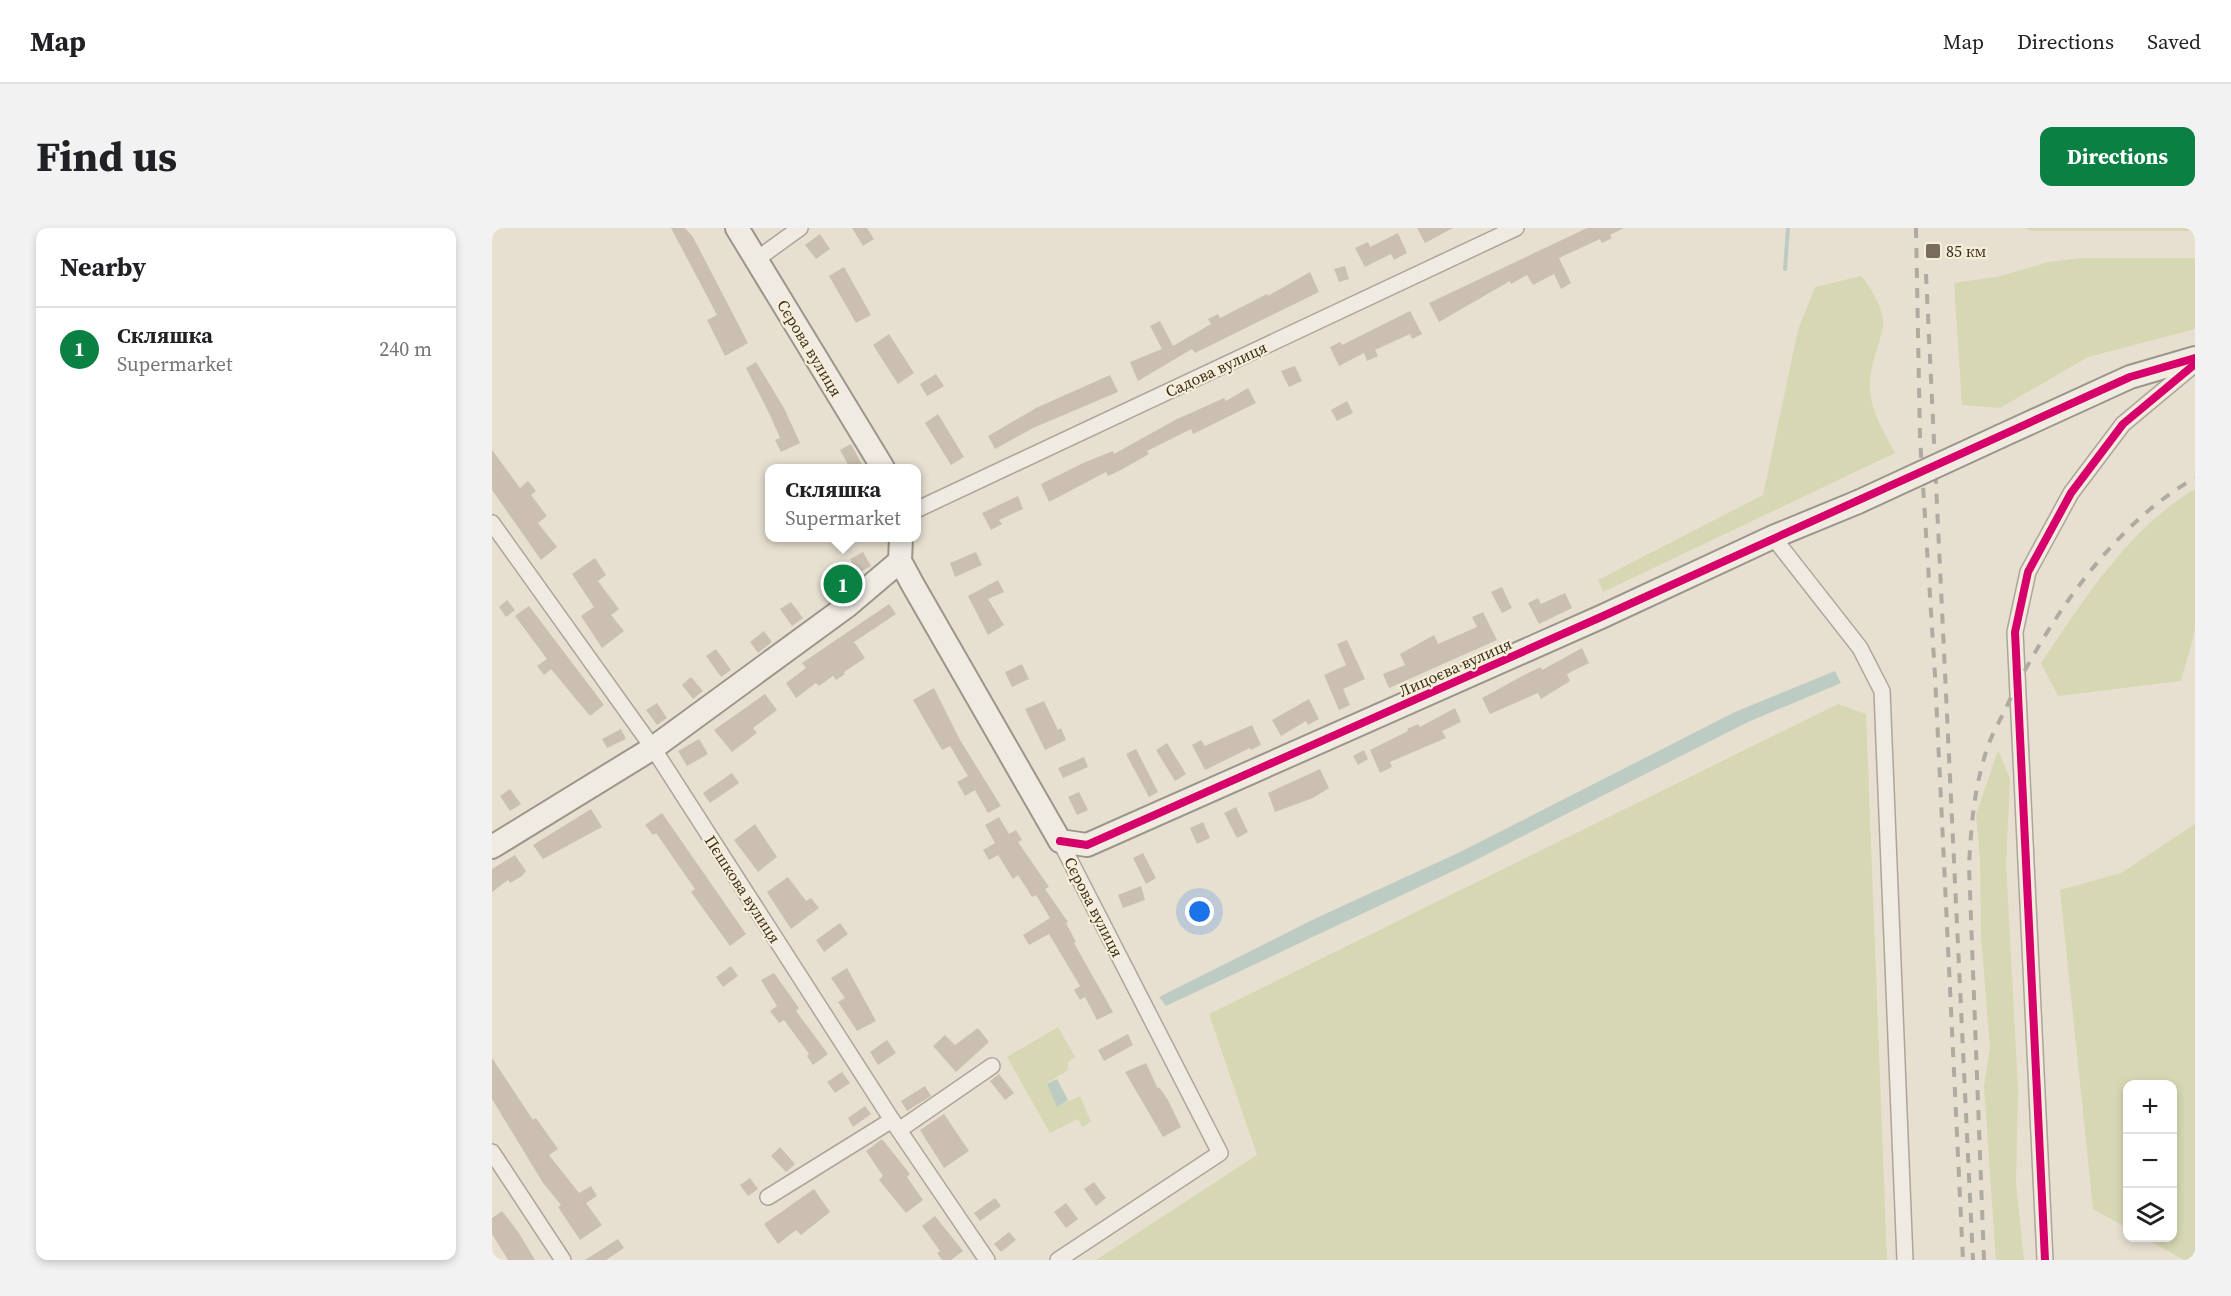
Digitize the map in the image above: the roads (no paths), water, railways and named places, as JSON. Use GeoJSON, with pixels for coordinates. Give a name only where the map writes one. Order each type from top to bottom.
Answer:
{"type":"FeatureCollection","features":[{"type":"Feature","properties":{"kind":"street","name":"Сєрова вулиця"},"geometry":{"type":"LineString","coordinates":[[737,228],[881,464]]}},
{"type":"Feature","properties":{"kind":"street"},"geometry":{"type":"LineString","coordinates":[[757,259],[800,228]]}},
{"type":"Feature","properties":{"kind":"street","name":"Садова вулиця"},"geometry":{"type":"LineString","coordinates":[[921,508],[1516,228]]}},
{"type":"Feature","properties":{"kind":"street","name":"Лицоєва вулиця"},"geometry":{"type":"LineString","coordinates":[[1060,842],[1087,845],[1601,617],[1773,537],[1858,502],[2130,377],[2195,358]]}},
{"type":"Feature","properties":{"kind":"street"},"geometry":{"type":"LineString","coordinates":[[2044,1260],[2015,632],[2028,572],[2071,493],[2123,424],[2195,364]]}},
{"type":"Feature","properties":{"kind":"street","name":"Пєшкова вулиця"},"geometry":{"type":"LineString","coordinates":[[492,523],[652,748],[896,1125],[987,1260]]}},
{"type":"Feature","properties":{"kind":"street"},"geometry":{"type":"LineString","coordinates":[[1773,537],[1860,648],[1882,691],[1905,1260]]}},
{"type":"Feature","properties":{"kind":"street"},"geometry":{"type":"LineString","coordinates":[[492,847],[652,748],[847,606],[900,561],[901,542]]}},
{"type":"Feature","properties":{"kind":"street","name":"Сєрова вулиця"},"geometry":{"type":"LineString","coordinates":[[900,561],[1060,842],[1220,1153],[1058,1260]]}},
{"type":"Feature","properties":{"kind":"street"},"geometry":{"type":"LineString","coordinates":[[768,1197],[896,1125],[992,1066]]}},
{"type":"Feature","properties":{"kind":"street"},"geometry":{"type":"LineString","coordinates":[[492,1152],[563,1260]]}},
{"type":"Feature","properties":{"kind":"waterway"},"geometry":{"type":"LineString","coordinates":[[1785,269],[1788,228]]}},
{"type":"Feature","properties":{"kind":"railway"},"geometry":{"type":"LineString","coordinates":[[1916,228],[1920,438],[1935,675],[1963,1260]]}},
{"type":"Feature","properties":{"kind":"railway"},"geometry":{"type":"LineString","coordinates":[[1926,274],[1973,1260]]}},
{"type":"Feature","properties":{"kind":"railway"},"geometry":{"type":"LineString","coordinates":[[1984,1260],[1969,866],[1979,778],[1989,744],[2020,679],[2083,580],[2135,522],[2164,498],[2195,478]]}},
{"type":"Feature","properties":{"kind":"place","name":"85 км"},"geometry":{"type":"Point","coordinates":[1933,251]}},
{"type":"Feature","properties":{"kind":"place","name":"Скляшка"},"geometry":{"type":"Point","coordinates":[843,584]}}]}
